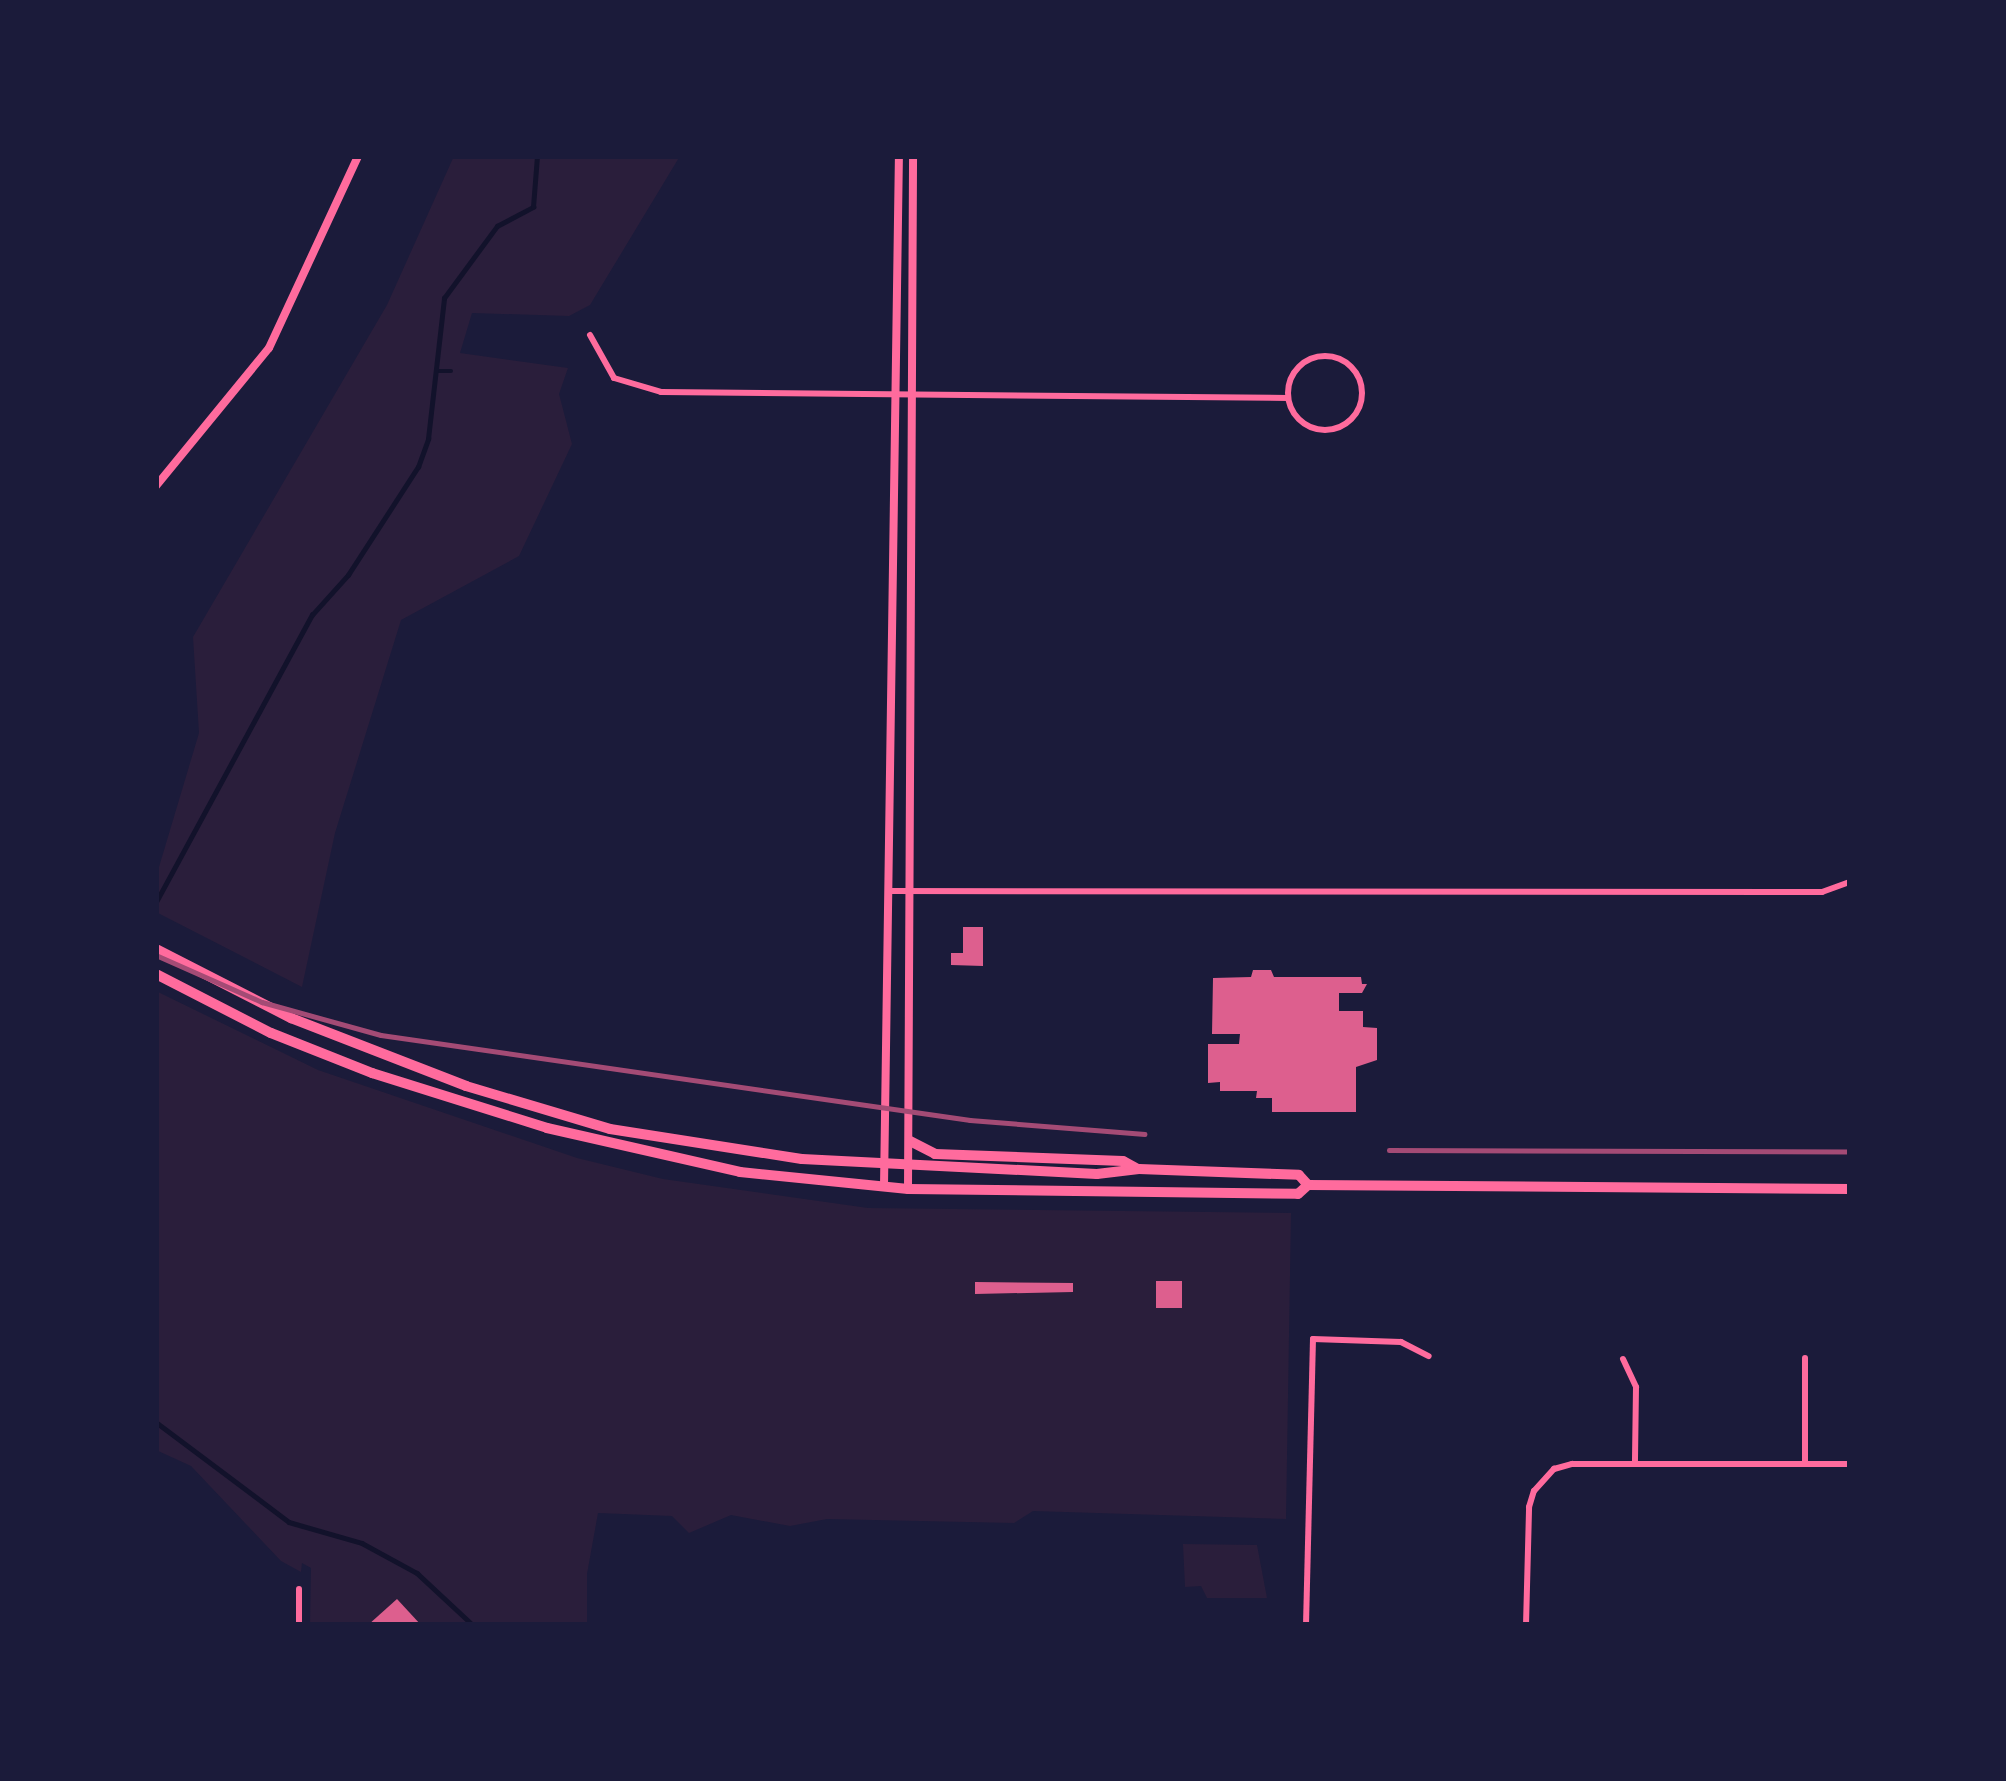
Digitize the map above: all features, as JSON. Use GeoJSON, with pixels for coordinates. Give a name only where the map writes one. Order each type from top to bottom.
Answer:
{"type":"FeatureCollection","features":[{"type":"Feature","properties":{"kind":"main road"},"geometry":{"type":"LineString","coordinates":[[156,949],[292,1018],[466,1086],[672,1141],[885,1165],[1097,1174],[1139,1169],[1299,1175],[1308,1185]]}},
{"type":"Feature","properties":{"kind":"main road"},"geometry":{"type":"LineString","coordinates":[[156,974],[300,1045],[547,1129],[740,1172],[908,1189],[1298,1194],[1308,1185],[1850,1189]]}},
{"type":"Feature","properties":{"kind":"main road"},"geometry":{"type":"LineString","coordinates":[[910,1141],[935,1154],[1123,1161],[1139,1169]]}},
{"type":"Feature","properties":{"kind":"street"},"geometry":{"type":"LineString","coordinates":[[156,486],[269,348],[358,156]]}},
{"type":"Feature","properties":{"kind":"street"},"geometry":{"type":"LineString","coordinates":[[884,1187],[899,156]]}},
{"type":"Feature","properties":{"kind":"street"},"geometry":{"type":"LineString","coordinates":[[908,1189],[913,156]]}},
{"type":"Feature","properties":{"kind":"street"},"geometry":{"type":"LineString","coordinates":[[590,335],[614,377],[661,392],[1288,398]]}},
{"type":"Feature","properties":{"kind":"street"},"geometry":{"type":"LineString","coordinates":[[1312,358],[1348,364],[1361,385],[1359,410],[1329,430],[1306,426],[1288,398],[1293,374],[1312,358]]}},
{"type":"Feature","properties":{"kind":"street"},"geometry":{"type":"LineString","coordinates":[[889,891],[1822,892],[1850,882]]}},
{"type":"Feature","properties":{"kind":"street"},"geometry":{"type":"LineString","coordinates":[[1306,1625],[1313,1339],[1401,1342],[1429,1356]]}},
{"type":"Feature","properties":{"kind":"street"},"geometry":{"type":"LineString","coordinates":[[1804,1464],[1805,1358]]}},
{"type":"Feature","properties":{"kind":"street"},"geometry":{"type":"LineString","coordinates":[[1623,1359],[1636,1387],[1635,1463]]}},
{"type":"Feature","properties":{"kind":"street"},"geometry":{"type":"LineString","coordinates":[[1526,1625],[1529,1507],[1543,1478],[1572,1464],[1850,1464]]}},
{"type":"Feature","properties":{"kind":"street"},"geometry":{"type":"LineString","coordinates":[[299,1589],[299,1625]]}},
{"type":"Feature","properties":{"kind":"street"},"geometry":{"type":"LineString","coordinates":[[1210,1625],[1251,1625]]}},
{"type":"Feature","properties":{"kind":"shaded area"},"geometry":{"type":"Polygon","coordinates":[[[454,156],[680,156],[590,305],[569,316],[472,313],[460,353],[568,368],[559,394],[572,444],[519,556],[401,620],[335,833],[302,987],[156,912],[156,877],[199,733],[193,637],[387,305],[454,156]]]}},
{"type":"Feature","properties":{"kind":"shaded area"},"geometry":{"type":"Polygon","coordinates":[[[156,991],[318,1070],[577,1158],[663,1179],[868,1208],[1291,1213],[1286,1519],[1033,1511],[1014,1523],[827,1519],[790,1526],[731,1515],[689,1533],[672,1516],[598,1513],[587,1574],[587,1625],[310,1625],[311,1568],[302,1563],[301,1572],[281,1561],[191,1466],[156,1450],[156,991]]]}},
{"type":"Feature","properties":{"kind":"shaded area"},"geometry":{"type":"Polygon","coordinates":[[[1183,1544],[1257,1545],[1267,1598],[1207,1598],[1201,1586],[1185,1587],[1183,1544]]]}},
{"type":"Feature","properties":{"kind":"building"},"geometry":{"type":"Polygon","coordinates":[[[963,927],[983,927],[983,966],[951,965],[951,953],[963,953],[963,927]]]}},
{"type":"Feature","properties":{"kind":"building"},"geometry":{"type":"Polygon","coordinates":[[[1253,970],[1271,970],[1274,977],[1361,977],[1362,984],[1367,984],[1362,993],[1339,993],[1339,1011],[1363,1011],[1363,1027],[1377,1028],[1377,1060],[1356,1067],[1356,1112],[1272,1112],[1272,1098],[1256,1098],[1257,1091],[1220,1091],[1220,1082],[1208,1083],[1208,1044],[1239,1044],[1240,1034],[1212,1034],[1213,978],[1251,977],[1253,970]]]}},
{"type":"Feature","properties":{"kind":"building"},"geometry":{"type":"Polygon","coordinates":[[[1156,1281],[1182,1281],[1182,1308],[1156,1308],[1156,1281]]]}},
{"type":"Feature","properties":{"kind":"building"},"geometry":{"type":"Polygon","coordinates":[[[975,1282],[1073,1283],[1073,1292],[975,1294],[975,1282]]]}},
{"type":"Feature","properties":{"kind":"building"},"geometry":{"type":"Polygon","coordinates":[[[397,1599],[421,1625],[368,1625],[397,1599]]]}},
{"type":"Feature","properties":{"kind":"waterway"},"geometry":{"type":"LineString","coordinates":[[156,902],[312,615],[348,575],[418,467],[428,439],[444,298],[497,226],[533,207],[537,156]]}},
{"type":"Feature","properties":{"kind":"waterway"},"geometry":{"type":"LineString","coordinates":[[436,371],[451,371]]}},
{"type":"Feature","properties":{"kind":"waterway"},"geometry":{"type":"LineString","coordinates":[[156,1422],[289,1522],[362,1543],[417,1573],[473,1625]]}},
{"type":"Feature","properties":{"kind":"railway"},"geometry":{"type":"LineString","coordinates":[[156,955],[262,1002],[381,1035],[970,1120],[1144,1134]]}},
{"type":"Feature","properties":{"kind":"railway"},"geometry":{"type":"LineString","coordinates":[[1389,1150],[1850,1152]]}}]}
